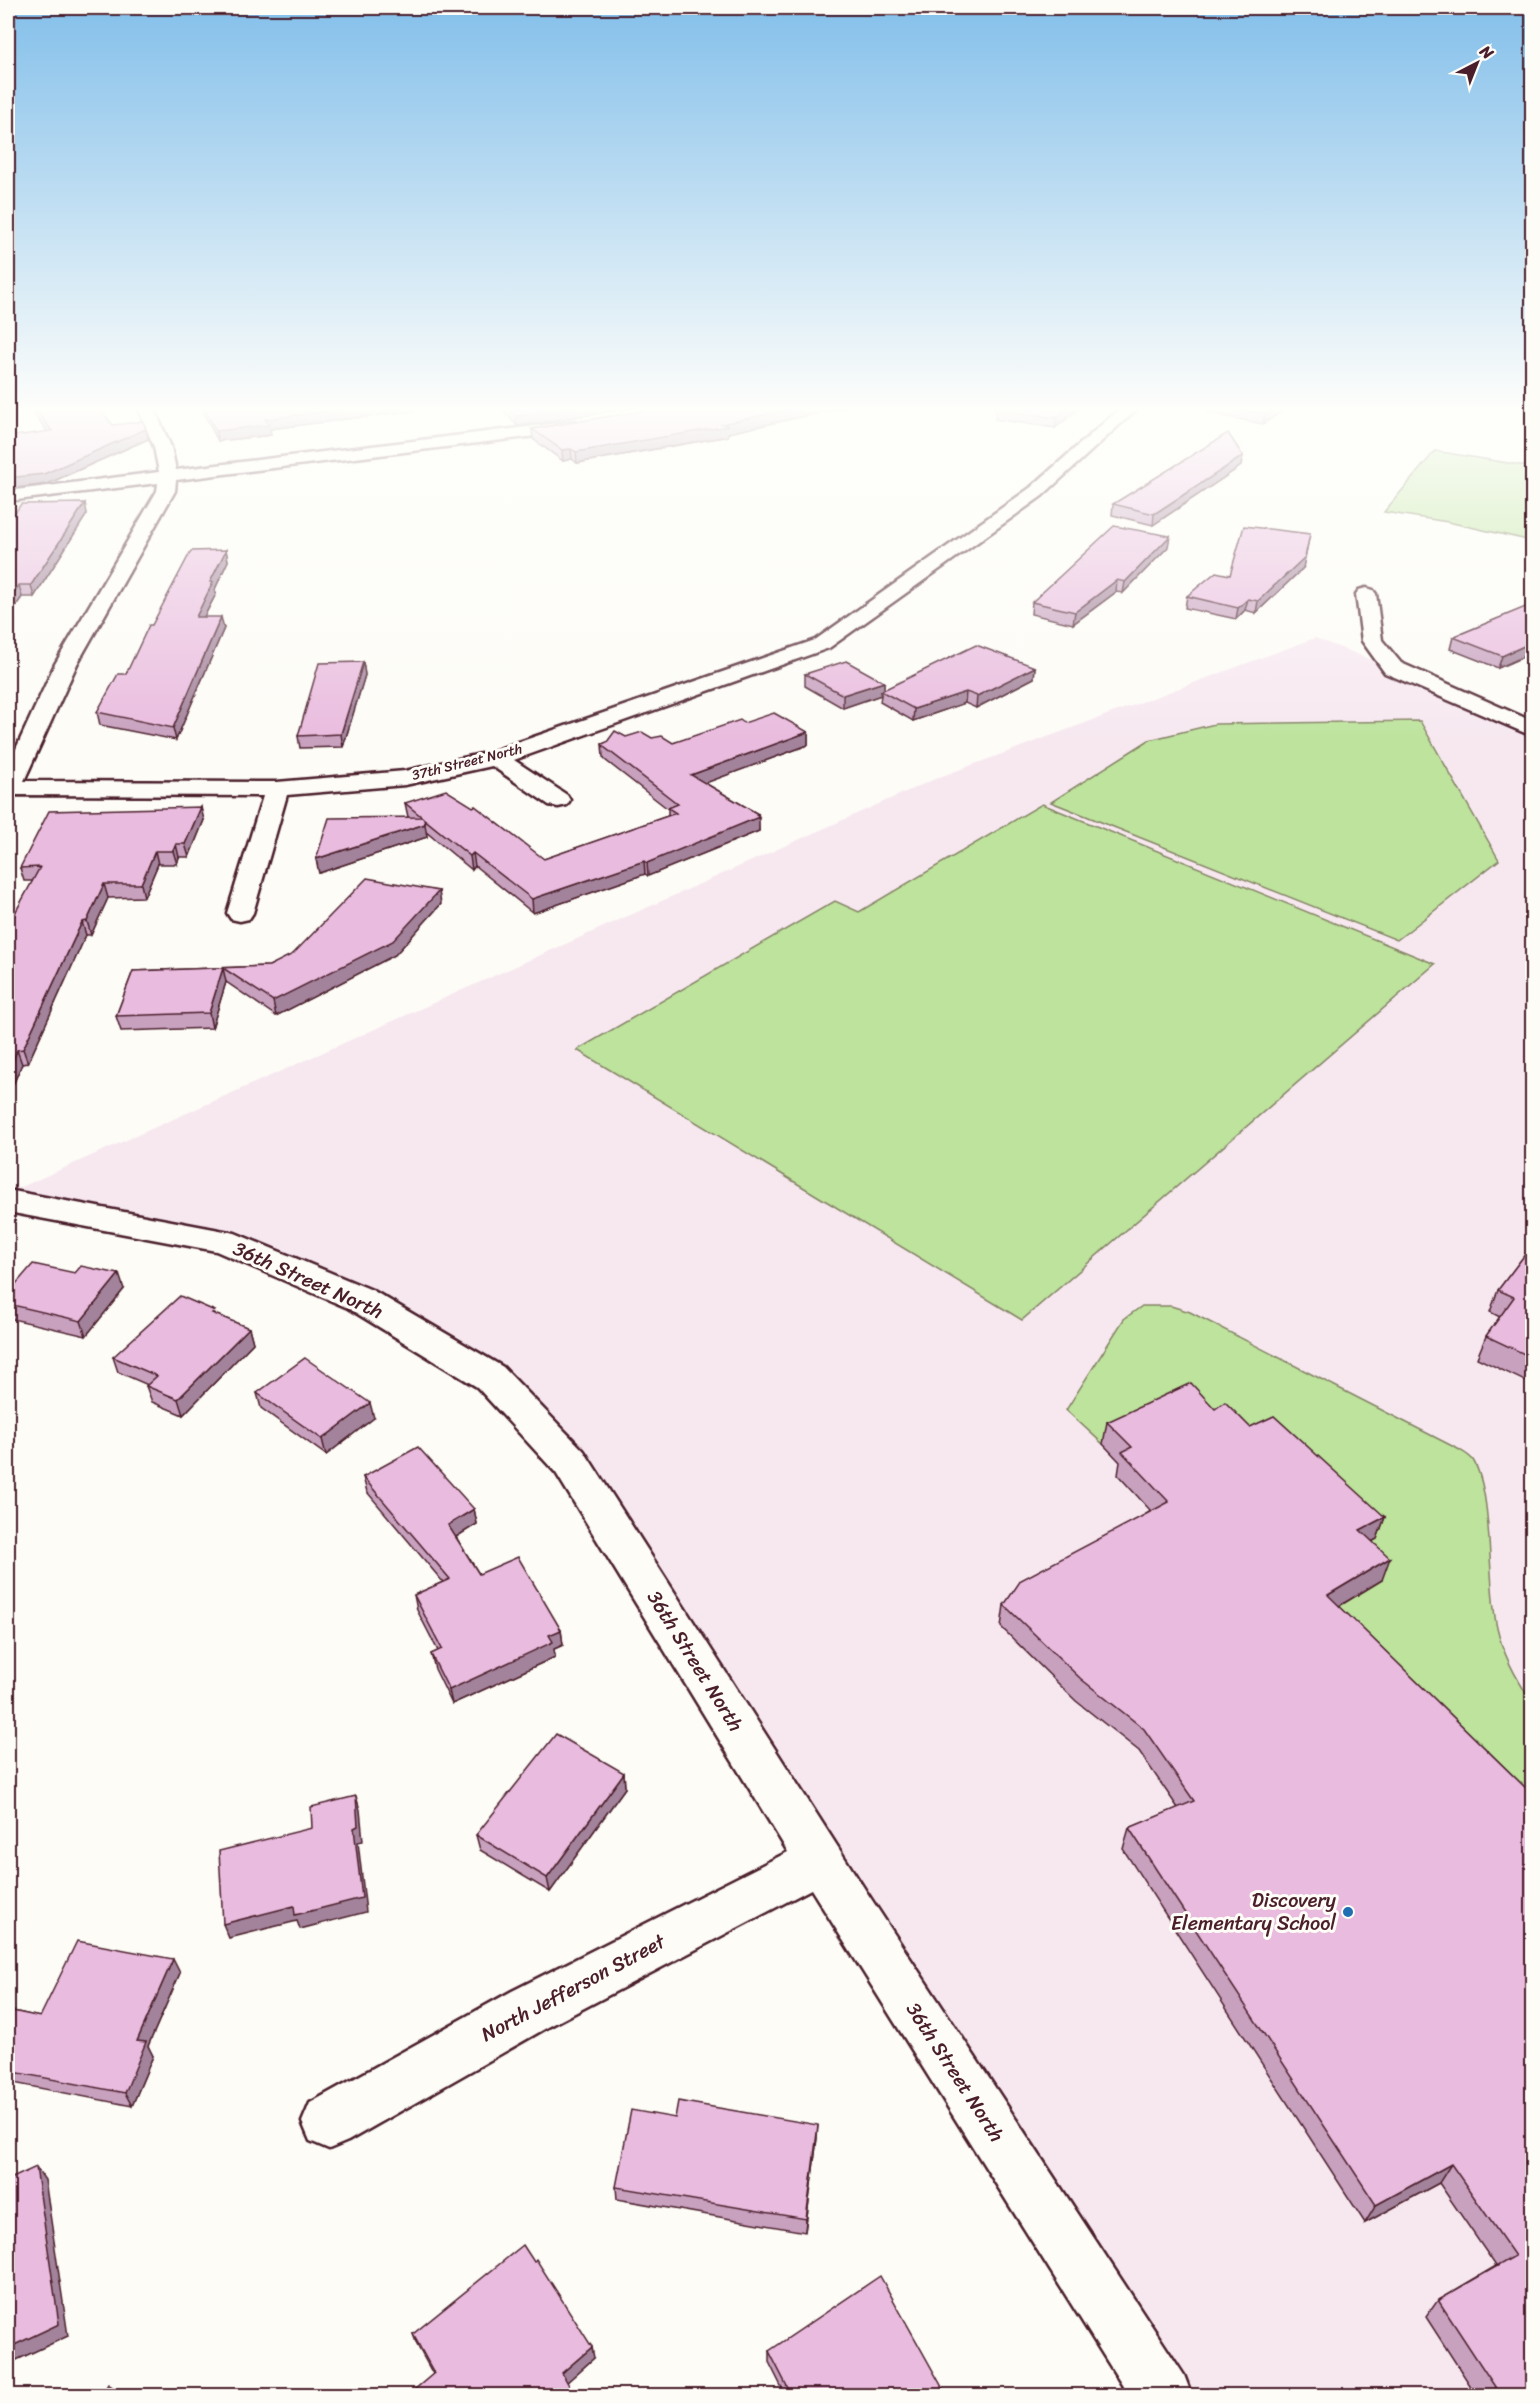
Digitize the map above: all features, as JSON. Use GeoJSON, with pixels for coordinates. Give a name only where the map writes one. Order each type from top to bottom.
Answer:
{"type":"FeatureCollection","features":[{"type":"Feature","properties":{"kind":"street"},"geometry":{"type":"LineString","coordinates":[[8,789],[66,664],[150,518]]}},
{"type":"Feature","properties":{"kind":"street","name":"37th Street North"},"geometry":{"type":"LineString","coordinates":[[8,789],[278,789],[405,778],[496,758],[800,654],[835,636],[1000,518]]}},
{"type":"Feature","properties":{"kind":"street"},"geometry":{"type":"LineString","coordinates":[[1366,594],[1371,641],[1393,668],[1513,710],[1533,729]]}},
{"type":"Feature","properties":{"kind":"street"},"geometry":{"type":"LineString","coordinates":[[496,758],[558,800]]}},
{"type":"Feature","properties":{"kind":"street"},"geometry":{"type":"LineString","coordinates":[[240,913],[278,789]]}},
{"type":"Feature","properties":{"kind":"street","name":"36th Street North"},"geometry":{"type":"LineString","coordinates":[[8,1202],[223,1241],[360,1299],[490,1377],[570,1462],[819,1860],[1163,2396]]}},
{"type":"Feature","properties":{"kind":"street","name":"North Jefferson Street"},"geometry":{"type":"LineString","coordinates":[[329,2122],[530,2009],[819,1860]]}},
{"type":"Feature","properties":{"kind":"shaded area"},"geometry":{"type":"Polygon","coordinates":[[[1315,638],[1393,668],[1532,731],[1532,2395],[1168,2395],[570,1462],[490,1378],[223,1241],[8,1201],[8,1193],[937,778],[1315,638]]]}},
{"type":"Feature","properties":{"kind":"green space"},"geometry":{"type":"Polygon","coordinates":[[[1423,518],[1532,518],[1532,541],[1423,518]]]}},
{"type":"Feature","properties":{"kind":"green space"},"geometry":{"type":"Polygon","coordinates":[[[1420,721],[1499,860],[1397,940],[1051,802],[1149,740],[1215,724],[1420,721]]]}},
{"type":"Feature","properties":{"kind":"green space"},"geometry":{"type":"Polygon","coordinates":[[[1042,804],[1435,964],[1022,1320],[577,1050],[835,901],[859,912],[1042,804]]]}},
{"type":"Feature","properties":{"kind":"green space"},"geometry":{"type":"Polygon","coordinates":[[[1142,1306],[1171,1306],[1190,1312],[1458,1449],[1473,1460],[1480,1475],[1484,1495],[1497,1628],[1511,1667],[1532,1702],[1532,1828],[1321,1617],[1382,1580],[1352,1552],[1376,1539],[1185,1405],[1103,1444],[1066,1410],[1124,1319],[1142,1306]]]}},
{"type":"Feature","properties":{"kind":"building"},"geometry":{"type":"Polygon","coordinates":[[[11,518],[75,518],[31,585],[19,585],[8,601],[8,523],[11,518]]]}},
{"type":"Feature","properties":{"kind":"building"},"geometry":{"type":"Polygon","coordinates":[[[1114,526],[1170,536],[1125,582],[1117,580],[1075,612],[1032,602],[1114,526]]]}},
{"type":"Feature","properties":{"kind":"building"},"geometry":{"type":"Polygon","coordinates":[[[1244,526],[1310,534],[1305,557],[1258,601],[1248,599],[1238,608],[1187,596],[1216,572],[1230,575],[1244,526]]]}},
{"type":"Feature","properties":{"kind":"building"},"geometry":{"type":"Polygon","coordinates":[[[226,550],[196,617],[221,617],[173,728],[97,712],[118,674],[126,674],[149,625],[152,625],[191,551],[226,550]]]}},
{"type":"Feature","properties":{"kind":"building"},"geometry":{"type":"Polygon","coordinates":[[[1533,604],[1533,646],[1528,644],[1502,656],[1453,637],[1533,604]]]}},
{"type":"Feature","properties":{"kind":"building"},"geometry":{"type":"Polygon","coordinates":[[[976,645],[1035,667],[977,696],[966,692],[914,709],[881,691],[976,645]]]}},
{"type":"Feature","properties":{"kind":"building"},"geometry":{"type":"Polygon","coordinates":[[[846,661],[884,682],[843,695],[805,674],[846,661]]]}},
{"type":"Feature","properties":{"kind":"building"},"geometry":{"type":"Polygon","coordinates":[[[363,662],[341,734],[298,736],[319,663],[363,662]]]}},
{"type":"Feature","properties":{"kind":"building"},"geometry":{"type":"Polygon","coordinates":[[[774,713],[808,732],[691,775],[758,814],[756,815],[759,817],[647,863],[644,861],[532,899],[473,853],[470,856],[424,819],[425,824],[316,859],[329,818],[422,817],[405,803],[446,790],[473,807],[475,806],[544,859],[676,813],[668,808],[678,804],[604,747],[602,744],[607,742],[615,731],[626,737],[642,732],[652,738],[662,736],[673,743],[740,720],[744,723],[774,713]]]}},
{"type":"Feature","properties":{"kind":"building"},"geometry":{"type":"Polygon","coordinates":[[[201,807],[185,844],[176,844],[173,851],[155,851],[141,884],[104,884],[87,921],[82,922],[23,1049],[17,1050],[8,1073],[8,926],[40,867],[20,868],[49,811],[201,807]]]}},
{"type":"Feature","properties":{"kind":"building"},"geometry":{"type":"Polygon","coordinates":[[[367,878],[439,891],[393,941],[273,1001],[223,968],[209,1013],[116,1016],[133,971],[269,966],[293,954],[367,878]]]}},
{"type":"Feature","properties":{"kind":"building"},"geometry":{"type":"Polygon","coordinates":[[[1533,1244],[1533,1358],[1486,1336],[1514,1297],[1498,1290],[1533,1244]]]}},
{"type":"Feature","properties":{"kind":"building"},"geometry":{"type":"Polygon","coordinates":[[[33,1264],[75,1273],[81,1266],[119,1274],[81,1321],[8,1304],[8,1293],[33,1264]]]}},
{"type":"Feature","properties":{"kind":"building"},"geometry":{"type":"Polygon","coordinates":[[[180,1296],[215,1311],[212,1313],[249,1328],[178,1399],[146,1386],[157,1376],[113,1357],[180,1296]]]}},
{"type":"Feature","properties":{"kind":"building"},"geometry":{"type":"Polygon","coordinates":[[[305,1358],[370,1403],[322,1439],[257,1393],[305,1358]]]}},
{"type":"Feature","properties":{"kind":"building","name":"Discovery Elementary School"},"geometry":{"type":"Polygon","coordinates":[[[1191,1383],[1215,1409],[1225,1402],[1250,1427],[1274,1416],[1385,1517],[1360,1530],[1390,1558],[1328,1595],[1533,1795],[1533,2396],[1501,2396],[1438,2300],[1515,2256],[1451,2164],[1376,2205],[1129,1828],[1194,1801],[1144,1729],[1081,1679],[1004,1605],[1021,1580],[1169,1502],[1122,1452],[1132,1447],[1107,1422],[1191,1383]]]}},
{"type":"Feature","properties":{"kind":"building"},"geometry":{"type":"Polygon","coordinates":[[[418,1447],[474,1509],[448,1525],[479,1574],[518,1557],[561,1630],[549,1635],[553,1642],[449,1690],[431,1654],[442,1649],[414,1595],[450,1579],[363,1477],[418,1447]]]}},
{"type":"Feature","properties":{"kind":"building"},"geometry":{"type":"Polygon","coordinates":[[[556,1734],[624,1773],[547,1878],[476,1835],[556,1734]]]}},
{"type":"Feature","properties":{"kind":"building"},"geometry":{"type":"Polygon","coordinates":[[[356,1796],[358,1826],[354,1828],[362,1898],[295,1915],[294,1906],[223,1924],[219,1851],[312,1828],[311,1807],[356,1796]]]}},
{"type":"Feature","properties":{"kind":"building"},"geometry":{"type":"Polygon","coordinates":[[[77,1941],[173,1959],[137,2041],[146,2042],[125,2093],[8,2071],[8,2010],[40,2017],[77,1941]]]}},
{"type":"Feature","properties":{"kind":"building"},"geometry":{"type":"Polygon","coordinates":[[[678,2101],[818,2125],[806,2219],[616,2187],[631,2110],[675,2118],[678,2101]]]}},
{"type":"Feature","properties":{"kind":"building"},"geometry":{"type":"Polygon","coordinates":[[[36,2167],[59,2324],[8,2348],[8,2180],[36,2167]]]}},
{"type":"Feature","properties":{"kind":"building"},"geometry":{"type":"Polygon","coordinates":[[[523,2245],[534,2262],[536,2259],[592,2347],[562,2373],[575,2396],[407,2396],[434,2373],[413,2334],[523,2245]]]}},
{"type":"Feature","properties":{"kind":"building"},"geometry":{"type":"Polygon","coordinates":[[[880,2276],[947,2396],[792,2396],[769,2351],[880,2276]]]}},
{"type":"Feature","properties":{"kind":"building"},"geometry":{"type":"Polygon","coordinates":[[[108,2384],[126,2396],[101,2396],[108,2384]]]}},
{"type":"Feature","properties":{"kind":"place","name":"Discovery Elementary School"},"geometry":{"type":"Point","coordinates":[1348,1912]}}]}
